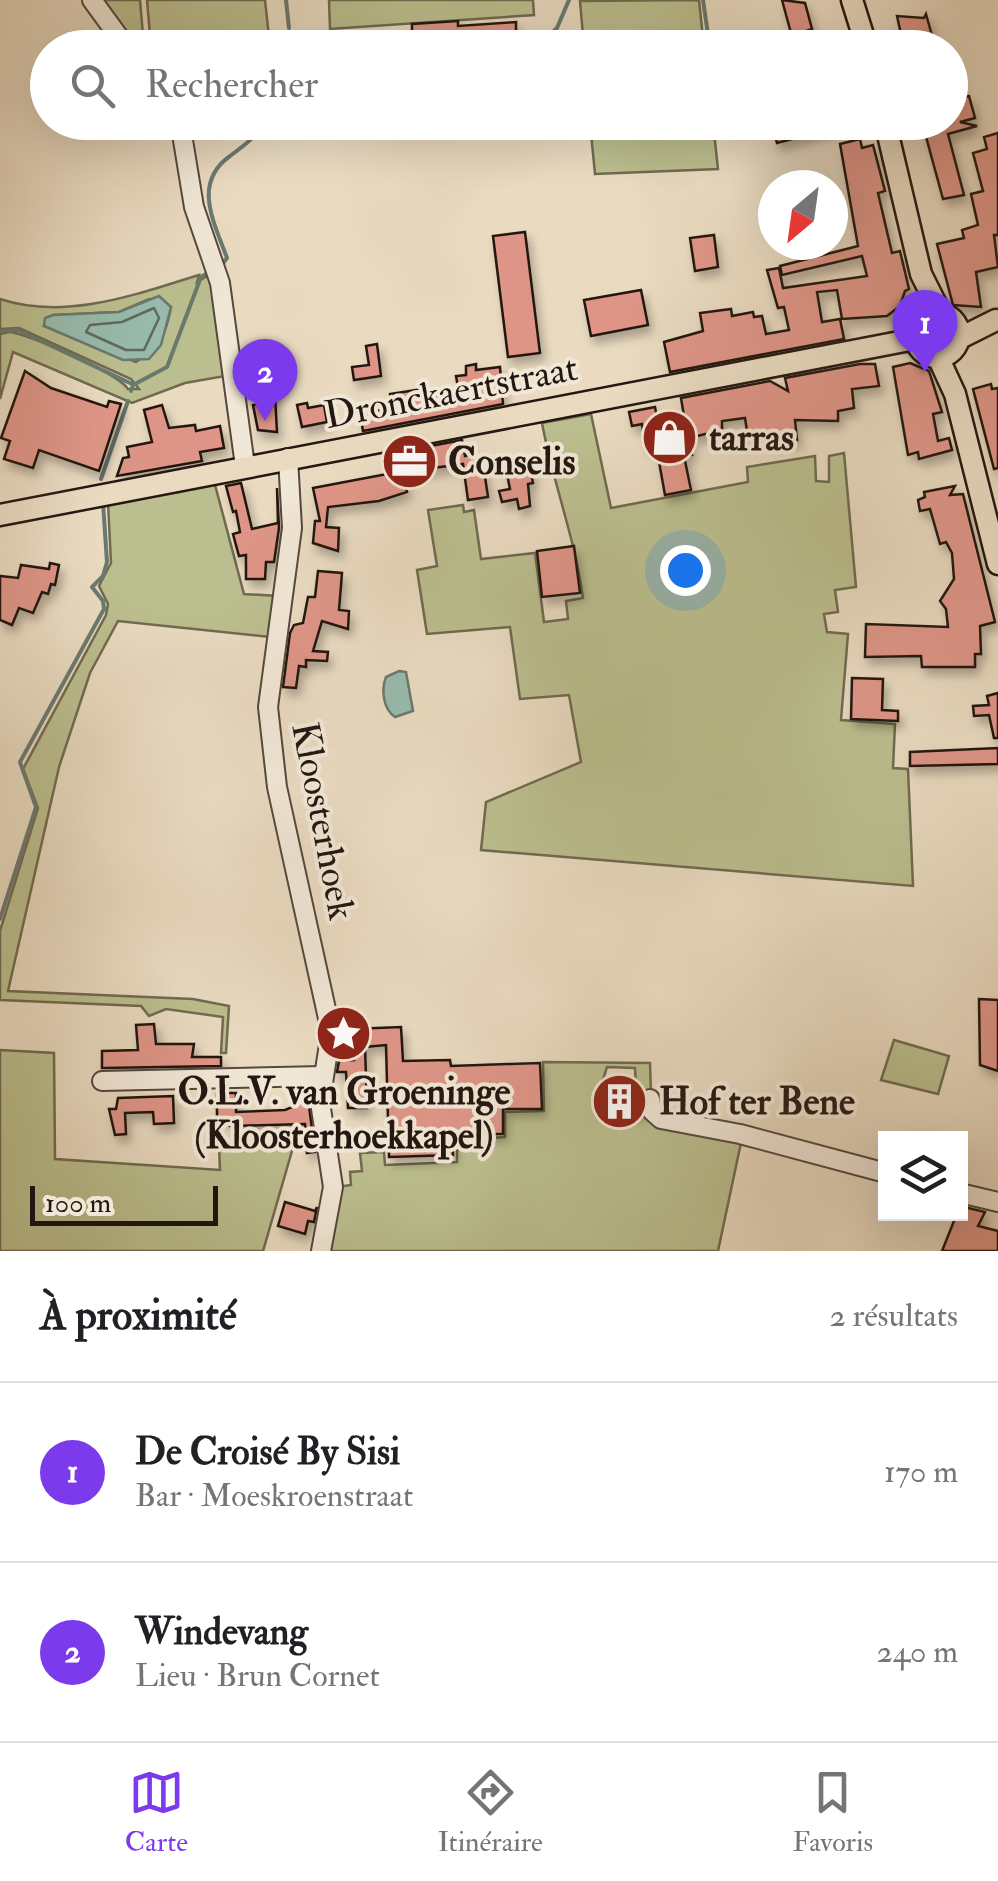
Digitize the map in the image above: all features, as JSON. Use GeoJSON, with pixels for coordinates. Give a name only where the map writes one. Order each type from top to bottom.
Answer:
{"type":"FeatureCollection","features":[{"type":"Feature","properties":{"kind":"main road"},"geometry":{"type":"LineString","coordinates":[[852,0],[861,30]]}},
{"type":"Feature","properties":{"kind":"main road"},"geometry":{"type":"LineString","coordinates":[[889,140],[921,274],[945,334],[955,394],[998,564]]}},
{"type":"Feature","properties":{"kind":"main road"},"geometry":{"type":"LineString","coordinates":[[945,334],[918,324],[916,338],[923,352],[945,334],[997,320]]}},
{"type":"Feature","properties":{"kind":"main road","name":"Dronckaertstraat"},"geometry":{"type":"LineString","coordinates":[[0,515],[916,338]]}},
{"type":"Feature","properties":{"kind":"street"},"geometry":{"type":"LineString","coordinates":[[92,0],[113,30]]}},
{"type":"Feature","properties":{"kind":"street"},"geometry":{"type":"LineString","coordinates":[[183,140],[194,207],[220,283],[245,466]]}},
{"type":"Feature","properties":{"kind":"street","name":"Kloosterhoek"},"geometry":{"type":"LineString","coordinates":[[288,458],[292,528],[268,707],[277,787],[330,1032],[320,1102],[333,1187],[322,1251]]}},
{"type":"Feature","properties":{"kind":"street"},"geometry":{"type":"LineString","coordinates":[[102,1081],[322,1076]]}},
{"type":"Feature","properties":{"kind":"street"},"geometry":{"type":"LineString","coordinates":[[650,1099],[652,1110],[661,1119],[740,1134],[878,1171]]}},
{"type":"Feature","properties":{"kind":"street"},"geometry":{"type":"LineString","coordinates":[[968,1195],[998,1202]]}},
{"type":"Feature","properties":{"kind":"green space"},"geometry":{"type":"Polygon","coordinates":[[[96,0],[140,0],[143,30],[118,30],[96,0]]]}},
{"type":"Feature","properties":{"kind":"green space"},"geometry":{"type":"Polygon","coordinates":[[[147,0],[265,0],[268,30],[150,30],[147,0]]]}},
{"type":"Feature","properties":{"kind":"green space"},"geometry":{"type":"Polygon","coordinates":[[[329,0],[533,0],[534,15],[330,29],[329,0]]]}},
{"type":"Feature","properties":{"kind":"green space"},"geometry":{"type":"Polygon","coordinates":[[[699,0],[702,30],[583,30],[580,1],[699,0]]]}},
{"type":"Feature","properties":{"kind":"green space"},"geometry":{"type":"Polygon","coordinates":[[[592,140],[715,140],[718,169],[595,174],[592,140]]]}},
{"type":"Feature","properties":{"kind":"green space"},"geometry":{"type":"Polygon","coordinates":[[[212,273],[225,376],[185,383],[132,403],[13,352],[0,399],[0,334],[9,332],[72,355],[128,389],[139,389],[131,379],[19,328],[0,329],[0,299],[25,305],[75,306],[126,297],[199,275],[197,282],[212,273]],[[149,299],[119,312],[53,315],[44,326],[136,362],[161,339],[171,307],[149,299]]]}},
{"type":"Feature","properties":{"kind":"green space"},"geometry":{"type":"Polygon","coordinates":[[[591,414],[611,508],[748,482],[747,467],[815,456],[816,481],[829,482],[829,456],[844,453],[856,587],[835,590],[838,612],[824,614],[827,632],[848,634],[841,720],[895,724],[893,768],[908,769],[913,886],[481,850],[486,802],[581,762],[569,695],[520,699],[510,627],[427,634],[417,570],[437,566],[428,510],[463,505],[464,512],[474,510],[481,559],[535,553],[544,622],[568,619],[566,601],[583,598],[542,423],[591,414]]]}},
{"type":"Feature","properties":{"kind":"green space"},"geometry":{"type":"Polygon","coordinates":[[[214,481],[244,594],[279,596],[270,637],[118,621],[90,673],[59,767],[8,991],[193,999],[229,1006],[226,1053],[221,1053],[223,1017],[166,1009],[149,1016],[141,1006],[0,1000],[0,931],[38,808],[23,769],[106,615],[108,604],[99,586],[111,563],[108,502],[214,481]]]}},
{"type":"Feature","properties":{"kind":"green space"},"geometry":{"type":"Polygon","coordinates":[[[894,1040],[949,1056],[938,1094],[881,1080],[894,1040]]]}},
{"type":"Feature","properties":{"kind":"green space"},"geometry":{"type":"Polygon","coordinates":[[[0,1050],[54,1053],[55,1159],[220,1170],[219,1147],[245,1147],[245,1138],[296,1137],[263,1251],[0,1251],[0,1050]]]}},
{"type":"Feature","properties":{"kind":"green space"},"geometry":{"type":"Polygon","coordinates":[[[543,1062],[650,1063],[651,1094],[636,1088],[635,1068],[607,1067],[595,1106],[742,1138],[718,1251],[328,1251],[337,1187],[351,1185],[350,1172],[362,1171],[360,1153],[384,1152],[385,1165],[457,1162],[457,1140],[505,1137],[505,1112],[544,1111],[543,1062]]]}},
{"type":"Feature","properties":{"kind":"water"},"geometry":{"type":"Polygon","coordinates":[[[159,296],[171,307],[161,345],[149,359],[123,360],[44,326],[45,318],[53,315],[119,312],[159,296]]]}},
{"type":"Feature","properties":{"kind":"water"},"geometry":{"type":"Polygon","coordinates":[[[406,672],[413,711],[395,717],[384,699],[384,688],[386,677],[406,672]]]}},
{"type":"Feature","properties":{"kind":"building"},"geometry":{"type":"Polygon","coordinates":[[[782,0],[805,3],[812,29],[790,30],[782,0]]]}},
{"type":"Feature","properties":{"kind":"building"},"geometry":{"type":"Polygon","coordinates":[[[926,14],[930,30],[900,30],[897,16],[924,18],[926,14]]]}},
{"type":"Feature","properties":{"kind":"building"},"geometry":{"type":"Polygon","coordinates":[[[516,22],[516,30],[412,30],[412,24],[516,22]]]}},
{"type":"Feature","properties":{"kind":"building"},"geometry":{"type":"Polygon","coordinates":[[[968,96],[975,118],[968,120],[968,96]]]}},
{"type":"Feature","properties":{"kind":"building"},"geometry":{"type":"Polygon","coordinates":[[[998,133],[998,235],[994,235],[998,267],[976,272],[981,307],[953,305],[937,244],[964,238],[962,230],[978,225],[971,194],[983,191],[973,153],[987,149],[984,137],[998,133]]]}},
{"type":"Feature","properties":{"kind":"building"},"geometry":{"type":"Polygon","coordinates":[[[860,140],[862,148],[873,145],[885,191],[878,193],[892,253],[900,251],[909,289],[900,306],[887,316],[842,319],[837,290],[817,292],[822,322],[840,319],[844,339],[670,372],[664,342],[703,331],[700,313],[731,309],[732,316],[753,312],[754,317],[762,316],[766,334],[789,330],[784,307],[778,308],[767,270],[779,268],[783,288],[867,276],[862,256],[848,259],[848,249],[858,246],[848,170],[845,170],[840,144],[860,140]]]}},
{"type":"Feature","properties":{"kind":"building"},"geometry":{"type":"Polygon","coordinates":[[[927,140],[950,140],[964,195],[943,199],[927,140]]]}},
{"type":"Feature","properties":{"kind":"building"},"geometry":{"type":"Polygon","coordinates":[[[525,232],[540,353],[508,357],[493,236],[525,232]]]}},
{"type":"Feature","properties":{"kind":"building"},"geometry":{"type":"Polygon","coordinates":[[[714,235],[718,267],[695,271],[690,238],[714,235]]]}},
{"type":"Feature","properties":{"kind":"building"},"geometry":{"type":"Polygon","coordinates":[[[803,260],[845,260],[782,275],[780,266],[803,260]]]}},
{"type":"Feature","properties":{"kind":"building"},"geometry":{"type":"Polygon","coordinates":[[[641,290],[648,325],[591,336],[584,300],[641,290]]]}},
{"type":"Feature","properties":{"kind":"building"},"geometry":{"type":"Polygon","coordinates":[[[377,344],[381,376],[354,380],[352,367],[369,365],[366,346],[377,344]]]}},
{"type":"Feature","properties":{"kind":"building"},"geometry":{"type":"Polygon","coordinates":[[[910,363],[929,371],[942,412],[933,414],[938,441],[949,438],[952,450],[919,459],[918,452],[908,455],[893,367],[910,363]]]}},
{"type":"Feature","properties":{"kind":"building"},"geometry":{"type":"Polygon","coordinates":[[[476,364],[476,370],[500,367],[503,404],[363,431],[360,414],[386,409],[385,401],[391,400],[390,394],[423,389],[425,399],[459,393],[456,376],[466,375],[466,366],[476,364]]]}},
{"type":"Feature","properties":{"kind":"building"},"geometry":{"type":"Polygon","coordinates":[[[875,364],[879,386],[852,389],[854,408],[838,411],[838,421],[795,420],[797,440],[774,442],[773,433],[748,437],[745,418],[722,421],[722,430],[689,438],[692,455],[684,456],[691,490],[665,495],[656,445],[646,447],[642,424],[632,426],[629,412],[655,407],[660,434],[679,430],[677,417],[684,416],[681,398],[770,381],[788,391],[785,378],[875,364]]]}},
{"type":"Feature","properties":{"kind":"building"},"geometry":{"type":"Polygon","coordinates":[[[25,371],[51,388],[107,407],[109,401],[121,404],[99,471],[39,450],[33,468],[4,459],[10,441],[1,438],[25,371]]]}},
{"type":"Feature","properties":{"kind":"building"},"geometry":{"type":"Polygon","coordinates":[[[261,377],[274,378],[277,432],[258,430],[253,405],[259,404],[261,377]]]}},
{"type":"Feature","properties":{"kind":"building"},"geometry":{"type":"Polygon","coordinates":[[[991,384],[992,389],[998,388],[998,468],[994,469],[973,389],[991,384]]]}},
{"type":"Feature","properties":{"kind":"building"},"geometry":{"type":"Polygon","coordinates":[[[307,403],[308,408],[324,405],[327,422],[302,427],[297,405],[307,403]]]}},
{"type":"Feature","properties":{"kind":"building"},"geometry":{"type":"Polygon","coordinates":[[[162,405],[169,428],[195,425],[196,431],[220,426],[224,448],[200,452],[202,461],[117,476],[123,458],[129,457],[127,447],[152,442],[144,410],[162,405]]]}},
{"type":"Feature","properties":{"kind":"building"},"geometry":{"type":"Polygon","coordinates":[[[462,440],[465,456],[474,454],[476,471],[484,470],[488,497],[468,500],[463,464],[403,472],[407,492],[379,501],[328,507],[326,527],[339,528],[338,551],[313,543],[315,521],[320,521],[313,488],[403,471],[400,459],[416,456],[415,449],[462,440]]]}},
{"type":"Feature","properties":{"kind":"building"},"geometry":{"type":"Polygon","coordinates":[[[520,456],[520,460],[528,459],[533,483],[528,484],[530,506],[519,509],[517,499],[502,502],[499,491],[510,489],[504,459],[520,456]]]}},
{"type":"Feature","properties":{"kind":"building"},"geometry":{"type":"Polygon","coordinates":[[[241,483],[252,529],[278,523],[277,488],[279,528],[274,562],[266,562],[265,579],[246,579],[246,555],[239,556],[233,534],[240,532],[226,486],[241,483]]]}},
{"type":"Feature","properties":{"kind":"building"},"geometry":{"type":"Polygon","coordinates":[[[955,486],[950,495],[963,494],[995,622],[980,626],[981,654],[975,654],[975,667],[922,667],[921,656],[865,657],[866,624],[948,627],[946,609],[940,601],[954,579],[952,553],[946,542],[940,544],[930,509],[920,511],[918,500],[925,497],[924,492],[955,486]]]}},
{"type":"Feature","properties":{"kind":"building"},"geometry":{"type":"Polygon","coordinates":[[[574,546],[580,593],[542,597],[537,551],[574,546]]]}},
{"type":"Feature","properties":{"kind":"building"},"geometry":{"type":"Polygon","coordinates":[[[50,563],[59,565],[55,585],[51,584],[48,594],[42,592],[33,613],[19,608],[12,625],[0,620],[0,576],[18,578],[21,565],[49,569],[50,563]]]}},
{"type":"Feature","properties":{"kind":"building"},"geometry":{"type":"Polygon","coordinates":[[[318,571],[342,573],[339,610],[349,611],[348,629],[322,621],[313,651],[328,652],[327,661],[306,660],[306,667],[299,666],[296,688],[283,687],[290,633],[294,625],[303,623],[308,597],[315,597],[318,571]]]}},
{"type":"Feature","properties":{"kind":"building"},"geometry":{"type":"Polygon","coordinates":[[[852,678],[883,679],[882,710],[898,711],[898,721],[851,719],[852,678]]]}},
{"type":"Feature","properties":{"kind":"building"},"geometry":{"type":"Polygon","coordinates":[[[998,693],[998,738],[994,738],[989,715],[974,716],[973,706],[989,705],[987,696],[998,693]]]}},
{"type":"Feature","properties":{"kind":"building"},"geometry":{"type":"Polygon","coordinates":[[[998,748],[998,764],[910,766],[910,752],[998,748]]]}},
{"type":"Feature","properties":{"kind":"building"},"geometry":{"type":"Polygon","coordinates":[[[979,999],[998,1000],[998,1071],[980,1065],[979,999]]]}},
{"type":"Feature","properties":{"kind":"building"},"geometry":{"type":"Polygon","coordinates":[[[154,1024],[156,1044],[194,1044],[192,1057],[221,1057],[221,1066],[102,1068],[102,1051],[138,1050],[136,1025],[154,1024]]]}},
{"type":"Feature","properties":{"kind":"building"},"geometry":{"type":"Polygon","coordinates":[[[401,1027],[403,1061],[450,1060],[451,1066],[540,1063],[542,1109],[503,1109],[503,1134],[452,1134],[453,1155],[389,1157],[386,1045],[365,1047],[367,1108],[348,1108],[346,1072],[337,1072],[339,1061],[354,1060],[352,1029],[401,1027]]]}},
{"type":"Feature","properties":{"kind":"building","name":"Hof ter Bene"},"geometry":{"type":"Polygon","coordinates":[[[600,1090],[636,1098],[639,1114],[602,1107],[597,1102],[600,1090]]]}},
{"type":"Feature","properties":{"kind":"building"},"geometry":{"type":"Polygon","coordinates":[[[217,1093],[236,1093],[236,1112],[285,1110],[295,1106],[295,1098],[308,1098],[315,1152],[307,1153],[305,1124],[230,1126],[229,1117],[217,1117],[217,1093]]]}},
{"type":"Feature","properties":{"kind":"building"},"geometry":{"type":"Polygon","coordinates":[[[173,1096],[174,1123],[154,1124],[153,1112],[125,1113],[126,1134],[115,1135],[109,1109],[116,1109],[118,1098],[173,1096]]]}},
{"type":"Feature","properties":{"kind":"building"},"geometry":{"type":"Polygon","coordinates":[[[285,1202],[315,1211],[317,1207],[314,1222],[308,1221],[305,1234],[278,1226],[285,1202]]]}},
{"type":"Feature","properties":{"kind":"building"},"geometry":{"type":"Polygon","coordinates":[[[968,1208],[985,1212],[978,1226],[998,1231],[998,1251],[942,1251],[954,1221],[968,1221],[968,1208]]]}},
{"type":"Feature","properties":{"kind":"waterway"},"geometry":{"type":"LineString","coordinates":[[286,0],[289,28]]}},
{"type":"Feature","properties":{"kind":"waterway"},"geometry":{"type":"LineString","coordinates":[[555,30],[569,0]]}},
{"type":"Feature","properties":{"kind":"waterway"},"geometry":{"type":"LineString","coordinates":[[703,0],[707,30]]}},
{"type":"Feature","properties":{"kind":"waterway"},"geometry":{"type":"LineString","coordinates":[[221,266],[227,258],[212,217],[209,191],[218,167],[250,140]]}},
{"type":"Feature","properties":{"kind":"waterway"},"geometry":{"type":"LineString","coordinates":[[131,391],[133,385],[167,367],[201,277],[211,271]]}},
{"type":"Feature","properties":{"kind":"waterway"},"geometry":{"type":"LineString","coordinates":[[0,331],[18,330],[132,384]]}},
{"type":"Feature","properties":{"kind":"waterway"},"geometry":{"type":"LineString","coordinates":[[101,479],[128,401]]}},
{"type":"Feature","properties":{"kind":"waterway"},"geometry":{"type":"LineString","coordinates":[[0,919],[36,807],[20,762],[104,609],[92,587],[103,576],[107,562],[103,503]]}},
{"type":"Feature","properties":{"kind":"place","name":"De Croisé By Sisi"},"geometry":{"type":"Point","coordinates":[925,372]}},
{"type":"Feature","properties":{"kind":"place","name":"Windevang"},"geometry":{"type":"Point","coordinates":[265,421]}},
{"type":"Feature","properties":{"kind":"place","name":"tarras"},"geometry":{"type":"Point","coordinates":[670,438]}},
{"type":"Feature","properties":{"kind":"place","name":"Conselis"},"geometry":{"type":"Point","coordinates":[409,462]}},
{"type":"Feature","properties":{"kind":"place","name":"O.L.V. van Groeninge (Kloosterhoekkapel)"},"geometry":{"type":"Point","coordinates":[344,1034]}},
{"type":"Feature","properties":{"kind":"place","name":"Hof ter Bene"},"geometry":{"type":"Point","coordinates":[620,1102]}}]}
